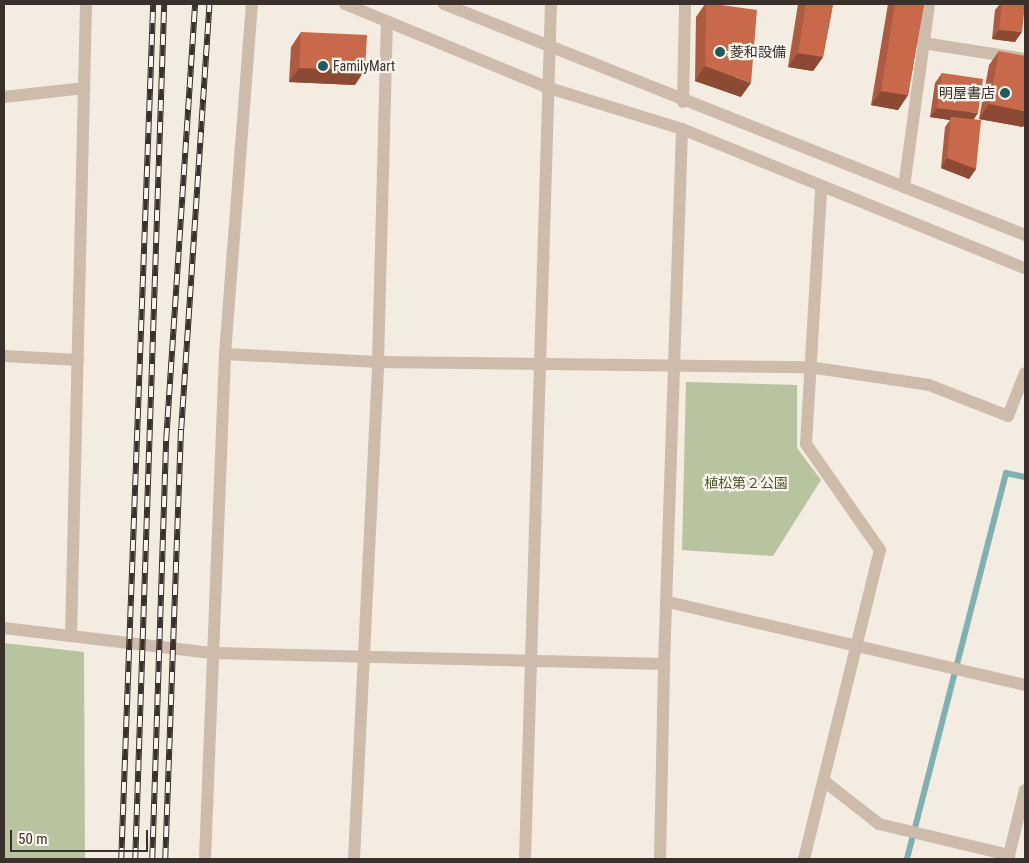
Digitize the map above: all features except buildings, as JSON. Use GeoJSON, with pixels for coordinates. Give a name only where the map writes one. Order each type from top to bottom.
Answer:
{"type":"FeatureCollection","features":[{"type":"Feature","properties":{"kind":"street"},"geometry":{"type":"LineString","coordinates":[[71,636],[86,4]]}},
{"type":"Feature","properties":{"kind":"street"},"geometry":{"type":"LineString","coordinates":[[205,859],[225,354],[252,4]]}},
{"type":"Feature","properties":{"kind":"street"},"geometry":{"type":"LineString","coordinates":[[346,4],[549,88],[682,129],[821,188],[1025,268]]}},
{"type":"Feature","properties":{"kind":"street"},"geometry":{"type":"LineString","coordinates":[[444,4],[549,42],[684,102],[1025,235]]}},
{"type":"Feature","properties":{"kind":"street"},"geometry":{"type":"LineString","coordinates":[[525,859],[550,4]]}},
{"type":"Feature","properties":{"kind":"street"},"geometry":{"type":"LineString","coordinates":[[684,102],[685,4]]}},
{"type":"Feature","properties":{"kind":"street"},"geometry":{"type":"LineString","coordinates":[[904,187],[929,4]]}},
{"type":"Feature","properties":{"kind":"street"},"geometry":{"type":"LineString","coordinates":[[354,859],[361,654],[378,362],[387,21]]}},
{"type":"Feature","properties":{"kind":"street"},"geometry":{"type":"LineString","coordinates":[[923,43],[1025,60]]}},
{"type":"Feature","properties":{"kind":"street"},"geometry":{"type":"LineString","coordinates":[[4,97],[84,88]]}},
{"type":"Feature","properties":{"kind":"street"},"geometry":{"type":"LineString","coordinates":[[660,859],[664,664],[668,602],[682,129]]}},
{"type":"Feature","properties":{"kind":"street"},"geometry":{"type":"LineString","coordinates":[[804,859],[859,644],[880,550],[806,444],[809,367],[821,188]]}},
{"type":"Feature","properties":{"kind":"street"},"geometry":{"type":"LineString","coordinates":[[225,354],[378,362],[809,367],[929,385],[1008,416],[1025,373]]}},
{"type":"Feature","properties":{"kind":"street"},"geometry":{"type":"LineString","coordinates":[[4,356],[78,360]]}},
{"type":"Feature","properties":{"kind":"street"},"geometry":{"type":"LineString","coordinates":[[668,602],[859,644],[1025,685]]}},
{"type":"Feature","properties":{"kind":"street"},"geometry":{"type":"LineString","coordinates":[[4,628],[212,653],[361,654],[664,664]]}},
{"type":"Feature","properties":{"kind":"street"},"geometry":{"type":"LineString","coordinates":[[824,781],[879,824],[1009,857],[1025,790]]}},
{"type":"Feature","properties":{"kind":"green space","name":"植松第２公園"},"geometry":{"type":"Polygon","coordinates":[[[686,382],[797,385],[797,448],[821,480],[773,556],[682,550],[686,382]]]}},
{"type":"Feature","properties":{"kind":"green space"},"geometry":{"type":"Polygon","coordinates":[[[4,643],[84,652],[85,859],[4,859],[4,643]]]}},
{"type":"Feature","properties":{"kind":"waterway"},"geometry":{"type":"LineString","coordinates":[[907,859],[1006,473],[1025,477]]}},
{"type":"Feature","properties":{"kind":"railway"},"geometry":{"type":"LineString","coordinates":[[121,859],[153,4]]}},
{"type":"Feature","properties":{"kind":"railway"},"geometry":{"type":"LineString","coordinates":[[135,859],[164,4]]}},
{"type":"Feature","properties":{"kind":"railway"},"geometry":{"type":"LineString","coordinates":[[152,859],[166,439],[195,4]]}},
{"type":"Feature","properties":{"kind":"railway"},"geometry":{"type":"LineString","coordinates":[[165,859],[181,429],[209,4]]}},
{"type":"Feature","properties":{"kind":"place","name":"菱和設備"},"geometry":{"type":"Point","coordinates":[720,52]}},
{"type":"Feature","properties":{"kind":"place","name":"FamilyMart"},"geometry":{"type":"Point","coordinates":[323,66]}},
{"type":"Feature","properties":{"kind":"place","name":"明屋書店"},"geometry":{"type":"Point","coordinates":[1005,93]}}]}
